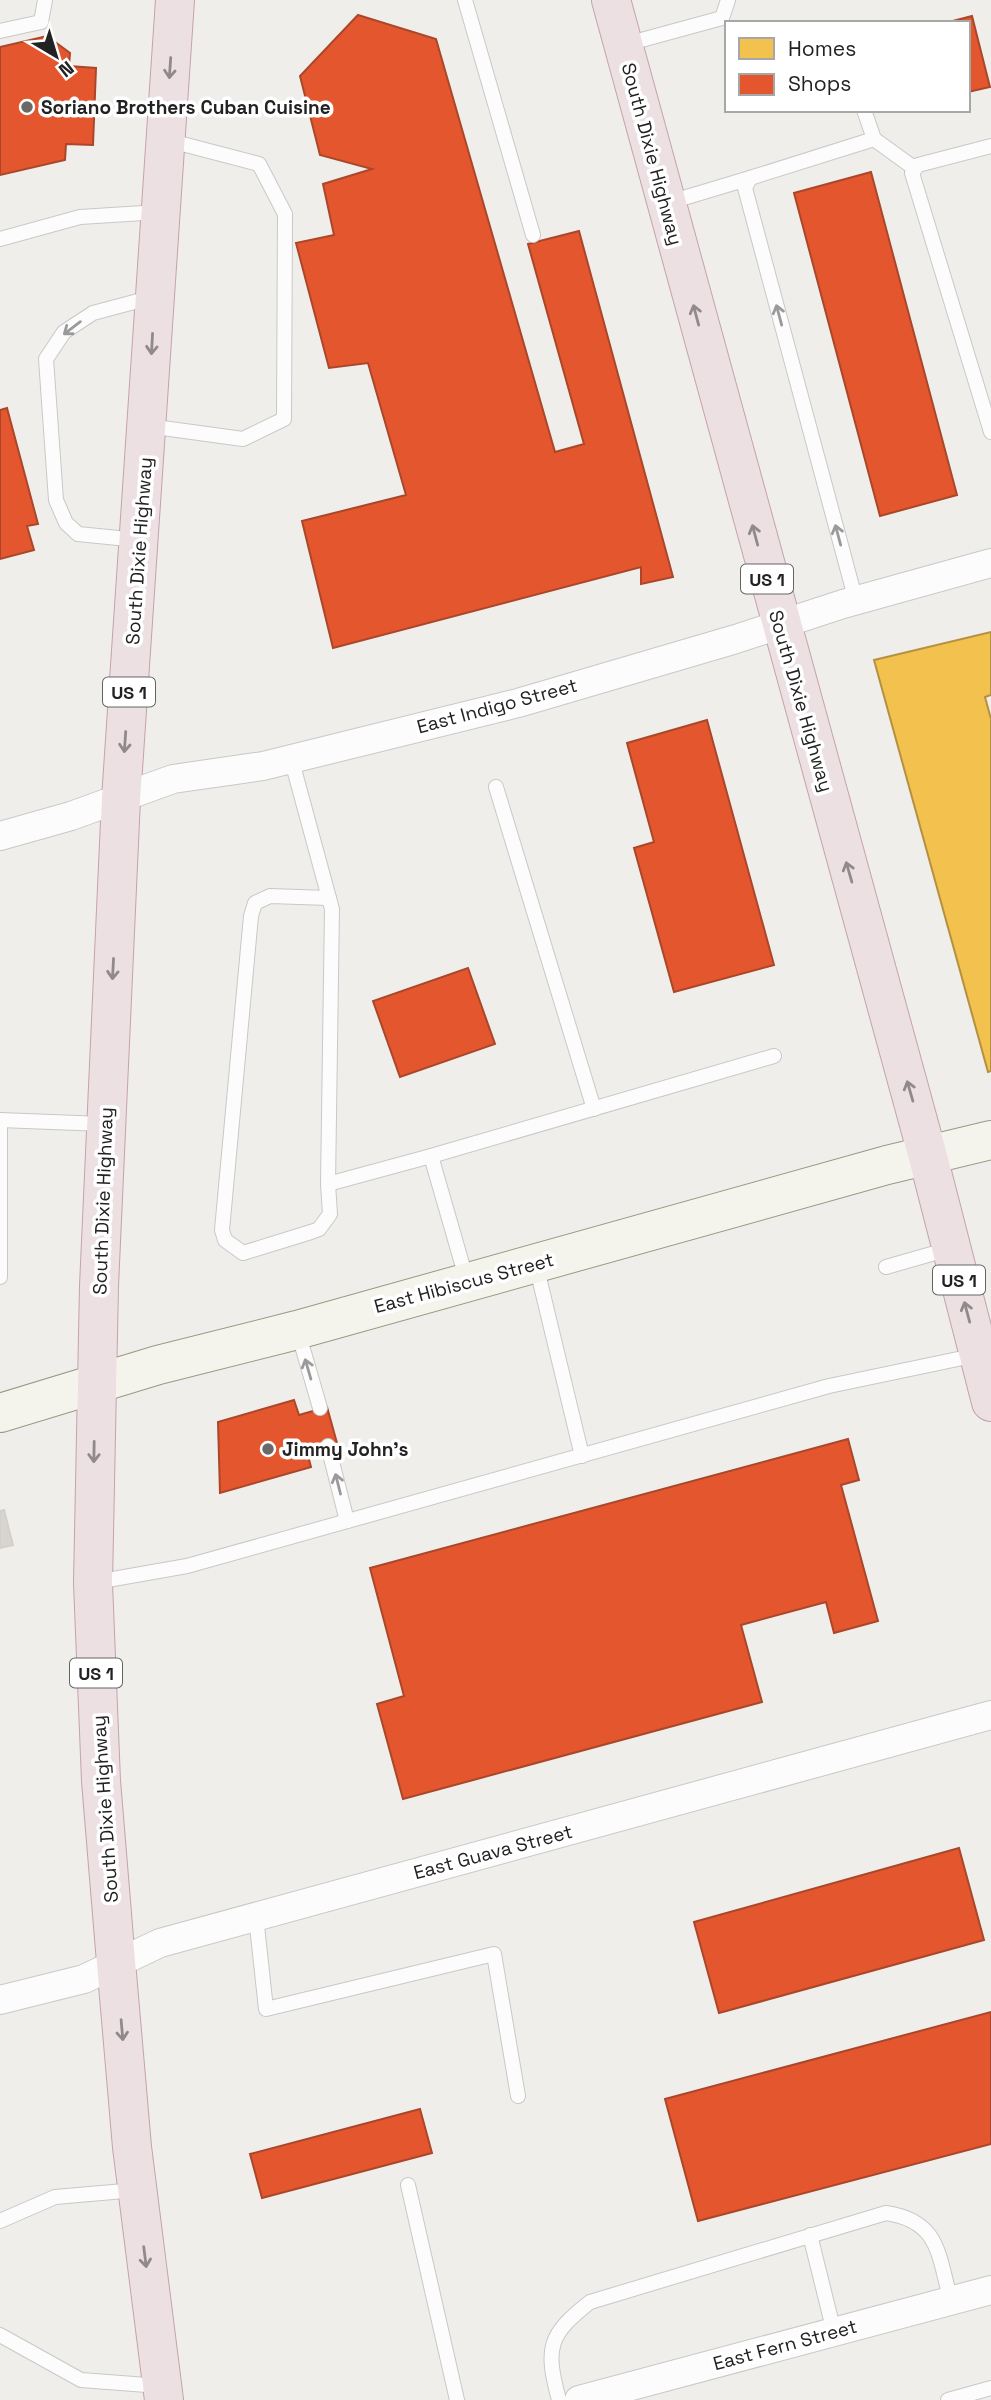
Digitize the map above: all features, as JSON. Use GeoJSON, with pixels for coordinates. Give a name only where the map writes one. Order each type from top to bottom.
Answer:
{"type":"FeatureCollection","features":[{"type":"Feature","properties":{"kind":"highway","name":"South Dixie Highway"},"geometry":{"type":"LineString","coordinates":[[163,2393],[137,2190],[116,1962],[101,1781],[93,1583],[96,1384],[121,799],[175,0]]}},
{"type":"Feature","properties":{"kind":"highway","name":"South Dixie Highway"},"geometry":{"type":"LineString","coordinates":[[611,0],[779,624],[928,1157],[990,1395]]}},
{"type":"Feature","properties":{"kind":"street","name":"East Indigo Street"},"geometry":{"type":"LineString","coordinates":[[0,836],[121,799],[173,779],[251,768],[518,703],[991,563]]}},
{"type":"Feature","properties":{"kind":"street","name":"East Hibiscus Street"},"geometry":{"type":"LineString","coordinates":[[0,1413],[887,1165],[991,1140]]}},
{"type":"Feature","properties":{"kind":"street","name":"East Guava Street"},"geometry":{"type":"LineString","coordinates":[[0,2000],[84,1979],[160,1943],[991,1715]]}},
{"type":"Feature","properties":{"kind":"street","name":"East Fern Street"},"geometry":{"type":"LineString","coordinates":[[579,2400],[610,2396],[991,2290]]}},
{"type":"Feature","properties":{"kind":"lane"},"geometry":{"type":"LineString","coordinates":[[0,32],[41,22],[45,0]]}},
{"type":"Feature","properties":{"kind":"lane"},"geometry":{"type":"LineString","coordinates":[[465,0],[533,235]]}},
{"type":"Feature","properties":{"kind":"lane"},"geometry":{"type":"LineString","coordinates":[[623,45],[722,18],[728,0]]}},
{"type":"Feature","properties":{"kind":"lane"},"geometry":{"type":"LineString","coordinates":[[865,112],[874,139],[914,168]]}},
{"type":"Feature","properties":{"kind":"lane"},"geometry":{"type":"LineString","coordinates":[[147,426],[243,439],[284,419],[285,214],[258,164],[166,139]]}},
{"type":"Feature","properties":{"kind":"lane"},"geometry":{"type":"LineString","coordinates":[[665,203],[747,183],[874,139]]}},
{"type":"Feature","properties":{"kind":"lane"},"geometry":{"type":"LineString","coordinates":[[914,168],[991,146]]}},
{"type":"Feature","properties":{"kind":"lane"},"geometry":{"type":"LineString","coordinates":[[914,168],[912,173],[991,432]]}},
{"type":"Feature","properties":{"kind":"lane"},"geometry":{"type":"LineString","coordinates":[[747,183],[856,601]]}},
{"type":"Feature","properties":{"kind":"lane"},"geometry":{"type":"LineString","coordinates":[[0,239],[80,217],[161,212]]}},
{"type":"Feature","properties":{"kind":"lane"},"geometry":{"type":"LineString","coordinates":[[140,540],[78,534],[66,523],[56,500],[46,359],[64,332],[93,313],[154,296]]}},
{"type":"Feature","properties":{"kind":"lane"},"geometry":{"type":"LineString","coordinates":[[291,758],[330,898],[333,937],[328,1184],[330,1214],[319,1229],[243,1253],[225,1240],[222,1230],[254,903],[270,896],[330,898]]}},
{"type":"Feature","properties":{"kind":"lane"},"geometry":{"type":"LineString","coordinates":[[496,787],[594,1109]]}},
{"type":"Feature","properties":{"kind":"lane"},"geometry":{"type":"LineString","coordinates":[[328,1184],[774,1056]]}},
{"type":"Feature","properties":{"kind":"lane"},"geometry":{"type":"LineString","coordinates":[[0,1277],[0,1120],[106,1124]]}},
{"type":"Feature","properties":{"kind":"lane"},"geometry":{"type":"LineString","coordinates":[[431,1156],[467,1281]]}},
{"type":"Feature","properties":{"kind":"lane"},"geometry":{"type":"LineString","coordinates":[[886,1267],[951,1249]]}},
{"type":"Feature","properties":{"kind":"lane"},"geometry":{"type":"LineString","coordinates":[[536,1264],[582,1456]]}},
{"type":"Feature","properties":{"kind":"lane"},"geometry":{"type":"LineString","coordinates":[[297,1330],[320,1408]]}},
{"type":"Feature","properties":{"kind":"lane"},"geometry":{"type":"LineString","coordinates":[[93,1583],[187,1566],[829,1386],[979,1355]]}},
{"type":"Feature","properties":{"kind":"lane"},"geometry":{"type":"LineString","coordinates":[[328,1446],[347,1521]]}},
{"type":"Feature","properties":{"kind":"lane"},"geometry":{"type":"LineString","coordinates":[[256,1917],[266,2009],[494,1954],[518,2096]]}},
{"type":"Feature","properties":{"kind":"lane"},"geometry":{"type":"LineString","coordinates":[[408,2185],[457,2400]]}},
{"type":"Feature","properties":{"kind":"lane"},"geometry":{"type":"LineString","coordinates":[[0,2221],[55,2197],[137,2190]]}},
{"type":"Feature","properties":{"kind":"lane"},"geometry":{"type":"LineString","coordinates":[[559,2400],[550,2355],[562,2325],[590,2302],[886,2213],[910,2216],[932,2235],[951,2301]]}},
{"type":"Feature","properties":{"kind":"lane"},"geometry":{"type":"LineString","coordinates":[[810,2235],[834,2332]]}},
{"type":"Feature","properties":{"kind":"lane"},"geometry":{"type":"LineString","coordinates":[[0,2335],[80,2380],[163,2393]]}},
{"type":"Feature","properties":{"kind":"lane"},"geometry":{"type":"LineString","coordinates":[[948,2400],[991,2388]]}},
{"type":"Feature","properties":{"kind":"building: Homes"},"geometry":{"type":"Polygon","coordinates":[[[991,632],[991,695],[985,697],[991,719],[991,1071],[988,1072],[874,660],[991,632]]]}},
{"type":"Feature","properties":{"kind":"building: Shops"},"geometry":{"type":"Polygon","coordinates":[[[358,15],[436,39],[555,452],[584,444],[528,244],[579,231],[673,577],[641,584],[641,567],[333,648],[302,521],[406,495],[368,363],[329,368],[296,243],[334,235],[323,184],[372,169],[320,155],[300,76],[358,15]]]}},
{"type":"Feature","properties":{"kind":"building: Shops"},"geometry":{"type":"Polygon","coordinates":[[[972,16],[990,87],[970,92],[970,21],[953,21],[972,16]]]}},
{"type":"Feature","properties":{"kind":"building: Shops"},"geometry":{"type":"Polygon","coordinates":[[[47,36],[70,53],[69,66],[96,68],[93,145],[66,144],[65,160],[0,175],[0,47],[47,36]]]}},
{"type":"Feature","properties":{"kind":"building: Shops"},"geometry":{"type":"Polygon","coordinates":[[[871,172],[957,495],[880,516],[794,193],[871,172]]]}},
{"type":"Feature","properties":{"kind":"building: Shops"},"geometry":{"type":"Polygon","coordinates":[[[7,408],[38,524],[27,526],[34,550],[0,559],[0,410],[7,408]]]}},
{"type":"Feature","properties":{"kind":"building: Shops"},"geometry":{"type":"Polygon","coordinates":[[[707,720],[774,965],[674,992],[634,848],[654,842],[627,743],[707,720]]]}},
{"type":"Feature","properties":{"kind":"building: Shops"},"geometry":{"type":"Polygon","coordinates":[[[468,968],[495,1044],[400,1077],[373,1001],[468,968]]]}},
{"type":"Feature","properties":{"kind":"building: Shops","name":"Jimmy John's"},"geometry":{"type":"Polygon","coordinates":[[[294,1400],[299,1415],[327,1407],[337,1443],[307,1452],[311,1467],[220,1493],[218,1422],[294,1400]]]}},
{"type":"Feature","properties":{"kind":"building: Shops"},"geometry":{"type":"Polygon","coordinates":[[[848,1439],[859,1480],[841,1485],[878,1621],[834,1633],[826,1602],[741,1625],[762,1702],[403,1799],[377,1704],[404,1696],[370,1568],[848,1439]]]}},
{"type":"Feature","properties":{"kind":"building: Shops"},"geometry":{"type":"Polygon","coordinates":[[[959,1848],[984,1940],[719,2013],[694,1922],[959,1848]]]}},
{"type":"Feature","properties":{"kind":"building: Shops"},"geometry":{"type":"Polygon","coordinates":[[[991,2012],[991,2144],[698,2221],[665,2099],[991,2012]]]}},
{"type":"Feature","properties":{"kind":"building: Shops"},"geometry":{"type":"Polygon","coordinates":[[[420,2109],[432,2153],[262,2198],[250,2154],[420,2109]]]}},
{"type":"Feature","properties":{"kind":"building: Other"},"geometry":{"type":"Polygon","coordinates":[[[4,1510],[13,1545],[0,1548],[0,1511],[4,1510]]]}},
{"type":"Feature","properties":{"kind":"place","name":"Soriano Brothers Cuban Cuisine"},"geometry":{"type":"Point","coordinates":[27,107]}},
{"type":"Feature","properties":{"kind":"place","name":"Jimmy John's"},"geometry":{"type":"Point","coordinates":[268,1449]}}]}
